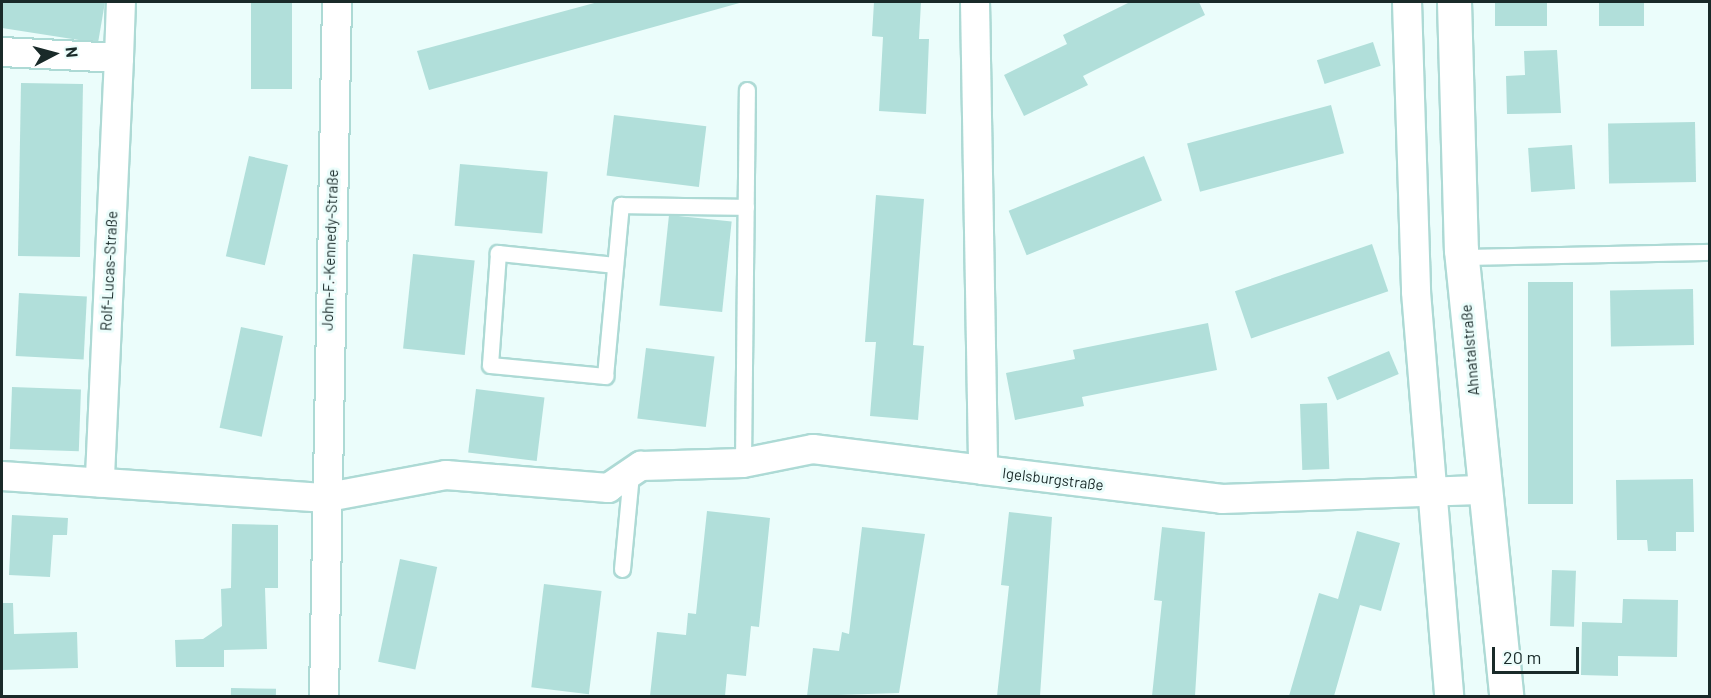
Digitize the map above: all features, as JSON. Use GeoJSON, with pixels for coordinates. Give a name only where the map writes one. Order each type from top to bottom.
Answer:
{"type":"FeatureCollection","features":[{"type":"Feature","properties":{"kind":"street","name":"Rolf-Lucas-Straße"},"geometry":{"type":"LineString","coordinates":[[100,483],[121,2]]}},
{"type":"Feature","properties":{"kind":"street","name":"Igelsburgstraße"},"geometry":{"type":"LineString","coordinates":[[975,2],[983,470],[1222,499],[1431,496],[1483,490]]}},
{"type":"Feature","properties":{"kind":"street"},"geometry":{"type":"LineString","coordinates":[[1407,2],[1416,292],[1449,696]]}},
{"type":"Feature","properties":{"kind":"street","name":"Ahnatalstraße"},"geometry":{"type":"LineString","coordinates":[[1454,2],[1461,257],[1483,490],[1506,696]]}},
{"type":"Feature","properties":{"kind":"street","name":"John-F.-Kennedy-Straße"},"geometry":{"type":"LineString","coordinates":[[324,696],[323,498],[342,3]]}},
{"type":"Feature","properties":{"kind":"street"},"geometry":{"type":"LineString","coordinates":[[2,52],[118,58]]}},
{"type":"Feature","properties":{"kind":"street"},"geometry":{"type":"LineString","coordinates":[[2,476],[323,498],[446,475],[608,488],[641,466],[743,463],[813,449],[983,470]]}},
{"type":"Feature","properties":{"kind":"lane"},"geometry":{"type":"LineString","coordinates":[[743,463],[747,90]]}},
{"type":"Feature","properties":{"kind":"lane"},"geometry":{"type":"LineString","coordinates":[[615,265],[498,253],[490,365],[605,376],[621,205],[746,207]]}},
{"type":"Feature","properties":{"kind":"lane"},"geometry":{"type":"LineString","coordinates":[[1461,257],[1708,252]]}},
{"type":"Feature","properties":{"kind":"lane"},"geometry":{"type":"LineString","coordinates":[[622,568],[630,473]]}},
{"type":"Feature","properties":{"kind":"building"},"geometry":{"type":"Polygon","coordinates":[[[2,2],[105,2],[98,43],[2,28],[2,2]]]}},
{"type":"Feature","properties":{"kind":"building"},"geometry":{"type":"Polygon","coordinates":[[[251,2],[292,2],[292,89],[251,89],[251,2]]]}},
{"type":"Feature","properties":{"kind":"building"},"geometry":{"type":"Polygon","coordinates":[[[598,2],[743,2],[429,90],[417,51],[598,2]]]}},
{"type":"Feature","properties":{"kind":"building"},"geometry":{"type":"Polygon","coordinates":[[[874,2],[921,2],[919,39],[929,39],[926,114],[879,111],[883,37],[872,36],[874,2]]]}},
{"type":"Feature","properties":{"kind":"building"},"geometry":{"type":"Polygon","coordinates":[[[1130,2],[1199,2],[1205,15],[1083,76],[1088,85],[1024,116],[1004,75],[1067,44],[1063,35],[1130,2]]]}},
{"type":"Feature","properties":{"kind":"building"},"geometry":{"type":"Polygon","coordinates":[[[1495,2],[1547,2],[1547,26],[1495,26],[1495,2]]]}},
{"type":"Feature","properties":{"kind":"building"},"geometry":{"type":"Polygon","coordinates":[[[1599,2],[1644,2],[1644,26],[1599,26],[1599,2]]]}},
{"type":"Feature","properties":{"kind":"building"},"geometry":{"type":"Polygon","coordinates":[[[1373,42],[1381,66],[1325,84],[1317,60],[1373,42]]]}},
{"type":"Feature","properties":{"kind":"building"},"geometry":{"type":"Polygon","coordinates":[[[1557,50],[1561,113],[1507,114],[1506,76],[1525,75],[1524,51],[1557,50]]]}},
{"type":"Feature","properties":{"kind":"building"},"geometry":{"type":"Polygon","coordinates":[[[21,83],[83,84],[80,257],[18,256],[21,83]]]}},
{"type":"Feature","properties":{"kind":"building"},"geometry":{"type":"Polygon","coordinates":[[[1331,105],[1344,153],[1200,192],[1187,144],[1331,105]]]}},
{"type":"Feature","properties":{"kind":"building"},"geometry":{"type":"Polygon","coordinates":[[[614,115],[706,126],[699,187],[607,176],[614,115]]]}},
{"type":"Feature","properties":{"kind":"building"},"geometry":{"type":"Polygon","coordinates":[[[1695,122],[1696,182],[1609,184],[1608,124],[1695,122]]]}},
{"type":"Feature","properties":{"kind":"building"},"geometry":{"type":"Polygon","coordinates":[[[1572,145],[1575,189],[1531,192],[1528,148],[1572,145]]]}},
{"type":"Feature","properties":{"kind":"building"},"geometry":{"type":"Polygon","coordinates":[[[249,156],[288,165],[265,265],[226,256],[249,156]]]}},
{"type":"Feature","properties":{"kind":"building"},"geometry":{"type":"Polygon","coordinates":[[[1144,156],[1162,201],[1027,255],[1009,211],[1144,156]]]}},
{"type":"Feature","properties":{"kind":"building"},"geometry":{"type":"Polygon","coordinates":[[[460,164],[548,172],[542,233],[455,226],[460,164]]]}},
{"type":"Feature","properties":{"kind":"building"},"geometry":{"type":"Polygon","coordinates":[[[876,195],[924,199],[913,345],[924,346],[918,420],[870,416],[876,342],[865,342],[876,195]]]}},
{"type":"Feature","properties":{"kind":"building"},"geometry":{"type":"Polygon","coordinates":[[[669,215],[732,222],[722,312],[659,306],[669,215]]]}},
{"type":"Feature","properties":{"kind":"building"},"geometry":{"type":"Polygon","coordinates":[[[1372,244],[1388,291],[1251,338],[1235,291],[1372,244]]]}},
{"type":"Feature","properties":{"kind":"building"},"geometry":{"type":"Polygon","coordinates":[[[413,254],[475,260],[465,355],[403,348],[413,254]]]}},
{"type":"Feature","properties":{"kind":"building"},"geometry":{"type":"Polygon","coordinates":[[[1528,282],[1573,282],[1573,504],[1528,504],[1528,282]]]}},
{"type":"Feature","properties":{"kind":"building"},"geometry":{"type":"Polygon","coordinates":[[[1693,289],[1694,345],[1611,346],[1610,290],[1693,289]]]}},
{"type":"Feature","properties":{"kind":"building"},"geometry":{"type":"Polygon","coordinates":[[[19,293],[87,297],[84,359],[16,356],[19,293]]]}},
{"type":"Feature","properties":{"kind":"building"},"geometry":{"type":"Polygon","coordinates":[[[1208,323],[1217,370],[1082,397],[1084,406],[1015,420],[1006,373],[1075,359],[1073,350],[1208,323]]]}},
{"type":"Feature","properties":{"kind":"building"},"geometry":{"type":"Polygon","coordinates":[[[241,327],[283,336],[262,437],[220,428],[241,327]]]}},
{"type":"Feature","properties":{"kind":"building"},"geometry":{"type":"Polygon","coordinates":[[[646,348],[714,356],[706,427],[637,418],[646,348]]]}},
{"type":"Feature","properties":{"kind":"building"},"geometry":{"type":"Polygon","coordinates":[[[1389,351],[1399,374],[1337,400],[1327,377],[1389,351]]]}},
{"type":"Feature","properties":{"kind":"building"},"geometry":{"type":"Polygon","coordinates":[[[12,387],[81,389],[79,451],[10,449],[12,387]]]}},
{"type":"Feature","properties":{"kind":"building"},"geometry":{"type":"Polygon","coordinates":[[[476,389],[544,397],[537,461],[468,453],[476,389]]]}},
{"type":"Feature","properties":{"kind":"building"},"geometry":{"type":"Polygon","coordinates":[[[1327,403],[1329,469],[1302,470],[1300,404],[1327,403]]]}},
{"type":"Feature","properties":{"kind":"building"},"geometry":{"type":"Polygon","coordinates":[[[1693,479],[1694,532],[1676,532],[1676,551],[1648,551],[1647,540],[1617,540],[1616,480],[1693,479]]]}},
{"type":"Feature","properties":{"kind":"building"},"geometry":{"type":"Polygon","coordinates":[[[707,511],[770,518],[759,627],[751,626],[746,676],[727,674],[725,696],[650,696],[657,632],[686,635],[688,613],[696,614],[707,511]]]}},
{"type":"Feature","properties":{"kind":"building"},"geometry":{"type":"Polygon","coordinates":[[[1009,512],[1052,517],[1040,696],[997,696],[1009,586],[1001,585],[1009,512]]]}},
{"type":"Feature","properties":{"kind":"building"},"geometry":{"type":"Polygon","coordinates":[[[12,515],[68,518],[67,535],[53,535],[50,577],[9,575],[12,515]]]}},
{"type":"Feature","properties":{"kind":"building"},"geometry":{"type":"Polygon","coordinates":[[[232,524],[278,525],[278,588],[265,588],[267,649],[224,650],[224,667],[176,667],[175,640],[203,639],[222,626],[221,589],[231,588],[232,524]]]}},
{"type":"Feature","properties":{"kind":"building"},"geometry":{"type":"Polygon","coordinates":[[[862,527],[925,534],[899,693],[807,696],[813,648],[839,651],[842,632],[849,634],[862,527]]]}},
{"type":"Feature","properties":{"kind":"building"},"geometry":{"type":"Polygon","coordinates":[[[1162,527],[1205,532],[1195,696],[1152,696],[1162,601],[1154,600],[1162,527]]]}},
{"type":"Feature","properties":{"kind":"building"},"geometry":{"type":"Polygon","coordinates":[[[1357,531],[1400,543],[1381,611],[1360,605],[1334,696],[1289,696],[1319,593],[1338,599],[1357,531]]]}},
{"type":"Feature","properties":{"kind":"building"},"geometry":{"type":"Polygon","coordinates":[[[400,559],[437,567],[415,670],[378,662],[400,559]]]}},
{"type":"Feature","properties":{"kind":"building"},"geometry":{"type":"Polygon","coordinates":[[[1552,570],[1576,571],[1574,627],[1550,626],[1552,570]]]}},
{"type":"Feature","properties":{"kind":"building"},"geometry":{"type":"Polygon","coordinates":[[[544,584],[602,591],[589,694],[531,687],[544,584]]]}},
{"type":"Feature","properties":{"kind":"building"},"geometry":{"type":"Polygon","coordinates":[[[1623,599],[1678,600],[1677,657],[1618,656],[1618,676],[1581,675],[1582,622],[1622,623],[1623,599]]]}},
{"type":"Feature","properties":{"kind":"building"},"geometry":{"type":"Polygon","coordinates":[[[2,603],[13,603],[14,634],[77,632],[78,668],[2,670],[2,603]]]}},
{"type":"Feature","properties":{"kind":"building"},"geometry":{"type":"Polygon","coordinates":[[[231,688],[276,689],[276,696],[231,696],[231,688]]]}}]}
